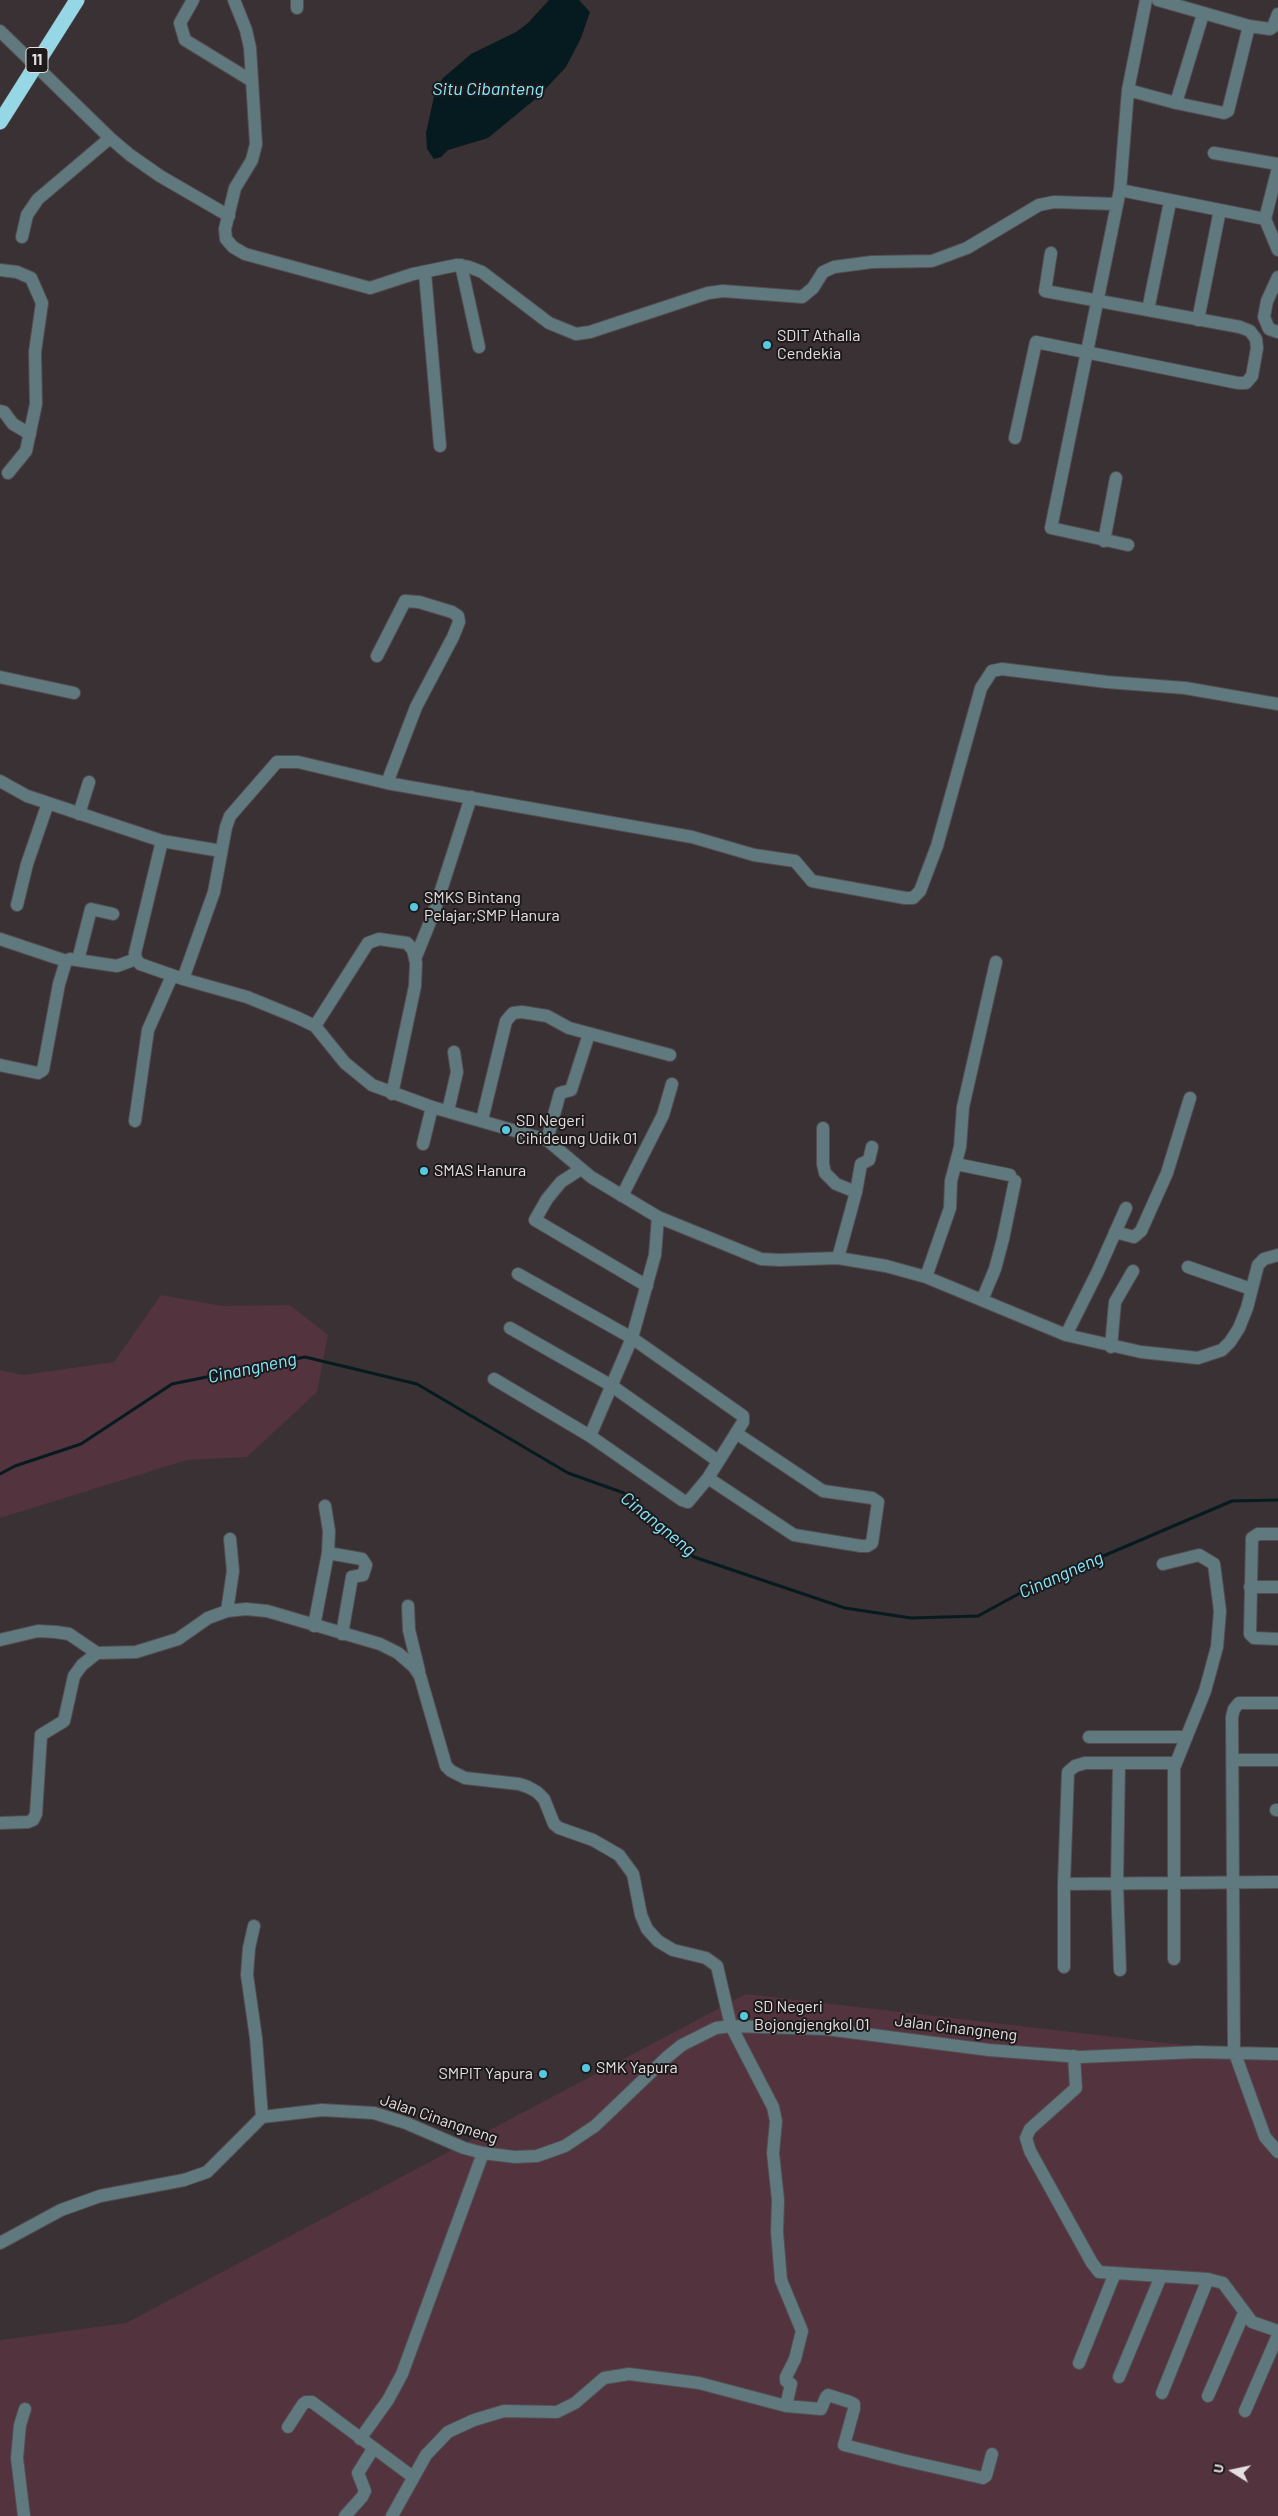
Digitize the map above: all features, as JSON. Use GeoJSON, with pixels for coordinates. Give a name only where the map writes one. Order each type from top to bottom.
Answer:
{"type":"FeatureCollection","features":[{"type":"Feature","properties":{"kind":"highway","name":"11"},"geometry":{"type":"LineString","coordinates":[[0,122],[77,0]]}},
{"type":"Feature","properties":{"kind":"street"},"geometry":{"type":"LineString","coordinates":[[193,0],[180,23],[184,40],[252,81]]}},
{"type":"Feature","properties":{"kind":"street"},"geometry":{"type":"LineString","coordinates":[[234,0],[246,30],[252,81],[256,144],[252,160],[235,188],[226,239],[233,247],[245,254],[370,288],[413,274],[461,265],[482,272],[549,323],[576,334],[590,332],[698,295],[723,291],[802,297],[813,288],[823,272],[834,267],[872,262],[932,261],[951,256],[1039,205],[1054,202],[1117,204]]}},
{"type":"Feature","properties":{"kind":"street"},"geometry":{"type":"LineString","coordinates":[[1128,545],[1051,528],[1120,190],[1128,90],[1146,0]]}},
{"type":"Feature","properties":{"kind":"street"},"geometry":{"type":"LineString","coordinates":[[1158,0],[1249,26],[1270,29],[1273,27],[1278,14]]}},
{"type":"Feature","properties":{"kind":"street"},"geometry":{"type":"LineString","coordinates":[[1176,103],[1203,14]]}},
{"type":"Feature","properties":{"kind":"street"},"geometry":{"type":"LineString","coordinates":[[1128,90],[1176,103],[1224,113],[1228,111],[1249,26]]}},
{"type":"Feature","properties":{"kind":"street"},"geometry":{"type":"LineString","coordinates":[[0,31],[110,138],[147,168],[229,216]]}},
{"type":"Feature","properties":{"kind":"street"},"geometry":{"type":"LineString","coordinates":[[22,237],[27,215],[38,199],[110,138]]}},
{"type":"Feature","properties":{"kind":"street"},"geometry":{"type":"LineString","coordinates":[[1214,153],[1278,164]]}},
{"type":"Feature","properties":{"kind":"street"},"geometry":{"type":"LineString","coordinates":[[1278,168],[1265,219],[1278,250]]}},
{"type":"Feature","properties":{"kind":"street"},"geometry":{"type":"LineString","coordinates":[[1120,190],[1170,202],[1265,219]]}},
{"type":"Feature","properties":{"kind":"street"},"geometry":{"type":"LineString","coordinates":[[1148,310],[1170,202]]}},
{"type":"Feature","properties":{"kind":"street"},"geometry":{"type":"LineString","coordinates":[[1198,320],[1220,210]]}},
{"type":"Feature","properties":{"kind":"street"},"geometry":{"type":"LineString","coordinates":[[1015,438],[1036,342],[1238,384],[1246,383],[1252,376],[1256,339],[1250,331],[1240,327],[1045,291],[1051,253]]}},
{"type":"Feature","properties":{"kind":"street"},"geometry":{"type":"LineString","coordinates":[[461,265],[479,347]]}},
{"type":"Feature","properties":{"kind":"street"},"geometry":{"type":"LineString","coordinates":[[0,270],[17,272],[31,278],[42,303],[35,352],[36,404],[30,434],[22,458],[8,473]]}},
{"type":"Feature","properties":{"kind":"street"},"geometry":{"type":"LineString","coordinates":[[425,273],[440,446]]}},
{"type":"Feature","properties":{"kind":"street"},"geometry":{"type":"LineString","coordinates":[[1278,277],[1267,301],[1264,317],[1269,329],[1278,332]]}},
{"type":"Feature","properties":{"kind":"street"},"geometry":{"type":"LineString","coordinates":[[0,411],[4,412],[13,424],[30,434]]}},
{"type":"Feature","properties":{"kind":"street"},"geometry":{"type":"LineString","coordinates":[[1104,541],[1116,478]]}},
{"type":"Feature","properties":{"kind":"street"},"geometry":{"type":"LineString","coordinates":[[377,656],[405,601],[419,602],[458,616],[459,622],[453,637],[416,707],[387,783]]}},
{"type":"Feature","properties":{"kind":"street"},"geometry":{"type":"LineString","coordinates":[[135,1121],[148,1030],[178,978],[214,892],[221,851],[230,816],[277,762],[298,762],[387,783],[692,837],[754,855],[790,860],[799,865],[812,881],[913,898],[920,891],[937,846],[981,688],[992,672],[1002,669],[1107,682],[1185,688],[1278,704]]}},
{"type":"Feature","properties":{"kind":"street"},"geometry":{"type":"LineString","coordinates":[[0,677],[74,693]]}},
{"type":"Feature","properties":{"kind":"street"},"geometry":{"type":"LineString","coordinates":[[0,781],[27,796],[162,841],[221,851]]}},
{"type":"Feature","properties":{"kind":"street"},"geometry":{"type":"LineString","coordinates":[[78,814],[89,782]]}},
{"type":"Feature","properties":{"kind":"street"},"geometry":{"type":"LineString","coordinates":[[415,959],[434,912],[471,797]]}},
{"type":"Feature","properties":{"kind":"street"},"geometry":{"type":"LineString","coordinates":[[17,905],[48,803]]}},
{"type":"Feature","properties":{"kind":"street"},"geometry":{"type":"LineString","coordinates":[[136,959],[162,841]]}},
{"type":"Feature","properties":{"kind":"street"},"geometry":{"type":"LineString","coordinates":[[0,1065],[38,1073],[43,1070],[59,984],[72,961],[91,909],[113,914]]}},
{"type":"Feature","properties":{"kind":"street"},"geometry":{"type":"LineString","coordinates":[[0,938],[72,961],[117,966],[136,959]]}},
{"type":"Feature","properties":{"kind":"street"},"geometry":{"type":"LineString","coordinates":[[315,1026],[368,943],[379,939],[407,943],[413,950],[415,959],[413,998],[392,1094]]}},
{"type":"Feature","properties":{"kind":"street"},"geometry":{"type":"LineString","coordinates":[[136,959],[148,968],[247,997],[315,1026],[332,1044],[345,1063],[361,1078],[392,1094],[546,1140],[581,1169],[658,1217],[761,1259],[838,1258],[886,1266],[926,1277],[1066,1335],[1111,1347],[1178,1357],[1212,1355],[1222,1350],[1239,1328],[1258,1265],[1264,1259],[1278,1254]]}},
{"type":"Feature","properties":{"kind":"street"},"geometry":{"type":"LineString","coordinates":[[926,1277],[950,1208],[951,1181],[960,1147],[963,1107],[996,962]]}},
{"type":"Feature","properties":{"kind":"street"},"geometry":{"type":"LineString","coordinates":[[482,1120],[508,1016],[517,1011],[547,1016],[568,1028],[670,1054]]}},
{"type":"Feature","properties":{"kind":"street"},"geometry":{"type":"LineString","coordinates":[[546,1140],[560,1092],[571,1090],[589,1034]]}},
{"type":"Feature","properties":{"kind":"street"},"geometry":{"type":"LineString","coordinates":[[448,1111],[457,1072],[454,1052]]}},
{"type":"Feature","properties":{"kind":"street"},"geometry":{"type":"LineString","coordinates":[[622,1196],[663,1115],[672,1084]]}},
{"type":"Feature","properties":{"kind":"street"},"geometry":{"type":"LineString","coordinates":[[1115,1232],[1134,1237],[1141,1231],[1167,1173],[1190,1098]]}},
{"type":"Feature","properties":{"kind":"street"},"geometry":{"type":"LineString","coordinates":[[423,1144],[432,1107]]}},
{"type":"Feature","properties":{"kind":"street"},"geometry":{"type":"LineString","coordinates":[[823,1128],[822,1164],[825,1174],[836,1184],[856,1192]]}},
{"type":"Feature","properties":{"kind":"street"},"geometry":{"type":"LineString","coordinates":[[838,1258],[856,1192],[861,1164],[869,1160],[872,1147]]}},
{"type":"Feature","properties":{"kind":"street"},"geometry":{"type":"LineString","coordinates":[[956,1164],[1012,1178],[1003,1239],[995,1269],[982,1300]]}},
{"type":"Feature","properties":{"kind":"street"},"geometry":{"type":"LineString","coordinates":[[581,1169],[561,1182],[547,1199],[535,1220],[647,1286]]}},
{"type":"Feature","properties":{"kind":"street"},"geometry":{"type":"LineString","coordinates":[[1066,1335],[1098,1272],[1126,1208]]}},
{"type":"Feature","properties":{"kind":"street"},"geometry":{"type":"LineString","coordinates":[[590,1436],[632,1338],[655,1255],[658,1217]]}},
{"type":"Feature","properties":{"kind":"street"},"geometry":{"type":"LineString","coordinates":[[1188,1267],[1251,1289]]}},
{"type":"Feature","properties":{"kind":"street"},"geometry":{"type":"LineString","coordinates":[[1111,1347],[1115,1302],[1133,1271]]}},
{"type":"Feature","properties":{"kind":"street"},"geometry":{"type":"LineString","coordinates":[[494,1379],[590,1436],[688,1502],[708,1478],[743,1422],[743,1416],[738,1411],[632,1338],[518,1274]]}},
{"type":"Feature","properties":{"kind":"street"},"geometry":{"type":"LineString","coordinates":[[510,1328],[612,1386],[718,1461]]}},
{"type":"Feature","properties":{"kind":"street"},"geometry":{"type":"LineString","coordinates":[[708,1478],[794,1535],[861,1546],[868,1546],[872,1543],[878,1502],[872,1498],[823,1491],[736,1433]]}},
{"type":"Feature","properties":{"kind":"street"},"geometry":{"type":"LineString","coordinates":[[314,1626],[328,1553],[329,1531],[324,1506]]}},
{"type":"Feature","properties":{"kind":"street"},"geometry":{"type":"LineString","coordinates":[[1278,1534],[1258,1534],[1252,1538],[1250,1587],[1250,1634],[1254,1638],[1278,1639]]}},
{"type":"Feature","properties":{"kind":"street"},"geometry":{"type":"LineString","coordinates":[[227,1611],[233,1571],[230,1539]]}},
{"type":"Feature","properties":{"kind":"street"},"geometry":{"type":"LineString","coordinates":[[328,1553],[362,1559],[366,1565],[363,1575],[352,1577],[342,1634]]}},
{"type":"Feature","properties":{"kind":"street"},"geometry":{"type":"LineString","coordinates":[[1163,1564],[1199,1555],[1214,1564],[1220,1611],[1217,1647],[1205,1691],[1175,1764],[1172,1883],[1174,1958]]}},
{"type":"Feature","properties":{"kind":"street"},"geometry":{"type":"LineString","coordinates":[[1250,1587],[1278,1587]]}},
{"type":"Feature","properties":{"kind":"street"},"geometry":{"type":"LineString","coordinates":[[408,1606],[409,1630],[446,1766],[457,1776],[511,1782],[537,1792],[544,1799],[554,1824],[559,1828],[593,1840],[619,1855],[633,1874],[641,1916],[648,1929],[658,1941],[673,1950],[706,1958],[717,1966],[731,2026],[773,2107],[776,2121],[773,2153],[778,2200],[777,2232],[781,2280],[802,2330],[795,2359],[785,2381],[791,2384],[786,2406]]}},
{"type":"Feature","properties":{"kind":"street"},"geometry":{"type":"LineString","coordinates":[[0,1640],[38,1631],[56,1632],[69,1634],[96,1653],[136,1652],[178,1640],[208,1618],[227,1611],[267,1611],[380,1644],[398,1653],[420,1676]]}},
{"type":"Feature","properties":{"kind":"street"},"geometry":{"type":"LineString","coordinates":[[0,1823],[34,1820],[36,1814],[41,1735],[64,1721],[74,1676],[82,1665],[96,1653]]}},
{"type":"Feature","properties":{"kind":"street"},"geometry":{"type":"LineString","coordinates":[[1278,1703],[1239,1703],[1234,1709],[1232,1760],[1234,2052],[1265,2137],[1278,2152]]}},
{"type":"Feature","properties":{"kind":"street"},"geometry":{"type":"LineString","coordinates":[[1089,1737],[1185,1737]]}},
{"type":"Feature","properties":{"kind":"street"},"geometry":{"type":"LineString","coordinates":[[1232,1760],[1278,1760]]}},
{"type":"Feature","properties":{"kind":"street"},"geometry":{"type":"LineString","coordinates":[[1064,1967],[1064,1884],[1068,1772],[1075,1766],[1085,1763],[1175,1764]]}},
{"type":"Feature","properties":{"kind":"street"},"geometry":{"type":"LineString","coordinates":[[1119,1763],[1117,1884],[1120,1970]]}},
{"type":"Feature","properties":{"kind":"street"},"geometry":{"type":"LineString","coordinates":[[1064,1884],[1278,1882]]}},
{"type":"Feature","properties":{"kind":"street"},"geometry":{"type":"LineString","coordinates":[[0,2243],[61,2210],[100,2196],[184,2180],[206,2172],[262,2117],[256,2038],[248,1975],[249,1948],[254,1926]]}},
{"type":"Feature","properties":{"kind":"street","name":"Jalan Cinangneng"},"geometry":{"type":"LineString","coordinates":[[262,2117],[322,2110],[374,2113],[406,2123],[464,2148],[483,2154],[515,2157],[537,2156],[565,2146],[595,2126],[636,2084],[682,2045],[716,2028],[731,2026],[826,2029],[989,2050],[1074,2056],[1234,2052],[1278,2054]]}},
{"type":"Feature","properties":{"kind":"street"},"geometry":{"type":"LineString","coordinates":[[1074,2056],[1076,2088],[1030,2129],[1026,2138],[1030,2151],[1092,2263],[1099,2272],[1208,2279],[1223,2282],[1252,2322],[1278,2333],[1246,2411]]}},
{"type":"Feature","properties":{"kind":"street"},"geometry":{"type":"LineString","coordinates":[[360,2439],[388,2400],[402,2374],[483,2154]]}},
{"type":"Feature","properties":{"kind":"street"},"geometry":{"type":"LineString","coordinates":[[1079,2362],[1115,2273]]}},
{"type":"Feature","properties":{"kind":"street"},"geometry":{"type":"LineString","coordinates":[[1119,2377],[1161,2276]]}},
{"type":"Feature","properties":{"kind":"street"},"geometry":{"type":"LineString","coordinates":[[1162,2394],[1208,2279]]}},
{"type":"Feature","properties":{"kind":"street"},"geometry":{"type":"LineString","coordinates":[[1208,2396],[1244,2312]]}},
{"type":"Feature","properties":{"kind":"street"},"geometry":{"type":"LineString","coordinates":[[392,2516],[426,2455],[448,2432],[474,2420],[504,2410],[557,2412],[575,2403],[604,2378],[629,2374],[700,2383],[786,2406],[821,2409],[828,2395],[854,2404],[844,2445],[983,2478],[986,2476],[992,2454]]}},
{"type":"Feature","properties":{"kind":"street"},"geometry":{"type":"LineString","coordinates":[[288,2427],[303,2404],[309,2401],[413,2477]]}},
{"type":"Feature","properties":{"kind":"street"},"geometry":{"type":"LineString","coordinates":[[24,2516],[17,2458],[20,2425],[25,2409]]}},
{"type":"Feature","properties":{"kind":"street"},"geometry":{"type":"LineString","coordinates":[[345,2516],[362,2498],[365,2491],[358,2473],[373,2449]]}},
{"type":"Feature","properties":{"kind":"shaded area"},"geometry":{"type":"Polygon","coordinates":[[[161,1295],[223,1306],[290,1305],[328,1335],[317,1392],[247,1457],[187,1460],[0,1518],[0,1370],[23,1375],[114,1362],[161,1295]]]}},
{"type":"Feature","properties":{"kind":"shaded area"},"geometry":{"type":"Polygon","coordinates":[[[746,1994],[1278,2056],[1278,2516],[0,2516],[0,2340],[126,2323],[746,1994]]]}},
{"type":"Feature","properties":{"kind":"water","name":"Situ Cibanteng"},"geometry":{"type":"Polygon","coordinates":[[[549,0],[579,0],[590,12],[581,38],[566,67],[539,96],[488,138],[448,150],[441,157],[434,159],[427,149],[426,133],[435,92],[443,78],[471,54],[516,32],[528,23],[549,0]]]}},
{"type":"Feature","properties":{"kind":"waterway","name":"Cinangneng"},"geometry":{"type":"LineString","coordinates":[[0,1474],[15,1466],[81,1444],[172,1384],[305,1357],[417,1384],[568,1473],[624,1493],[694,1557],[845,1608],[911,1618],[978,1616],[1033,1586],[1232,1501],[1278,1500]]}},
{"type":"Feature","properties":{"kind":"place","name":"SDIT Athalla Cendekia"},"geometry":{"type":"Point","coordinates":[767,345]}},
{"type":"Feature","properties":{"kind":"place","name":"SMKS Bintang Pelajar;SMP Hanura"},"geometry":{"type":"Point","coordinates":[414,907]}},
{"type":"Feature","properties":{"kind":"place","name":"SD Negeri Cihideung Udik 01"},"geometry":{"type":"Point","coordinates":[506,1130]}},
{"type":"Feature","properties":{"kind":"place","name":"SMAS Hanura"},"geometry":{"type":"Point","coordinates":[424,1171]}},
{"type":"Feature","properties":{"kind":"place","name":"SD Negeri Bojongjengkol 01"},"geometry":{"type":"Point","coordinates":[744,2016]}},
{"type":"Feature","properties":{"kind":"place","name":"SMK Yapura"},"geometry":{"type":"Point","coordinates":[586,2068]}},
{"type":"Feature","properties":{"kind":"place","name":"SMPIT Yapura"},"geometry":{"type":"Point","coordinates":[543,2074]}}]}
